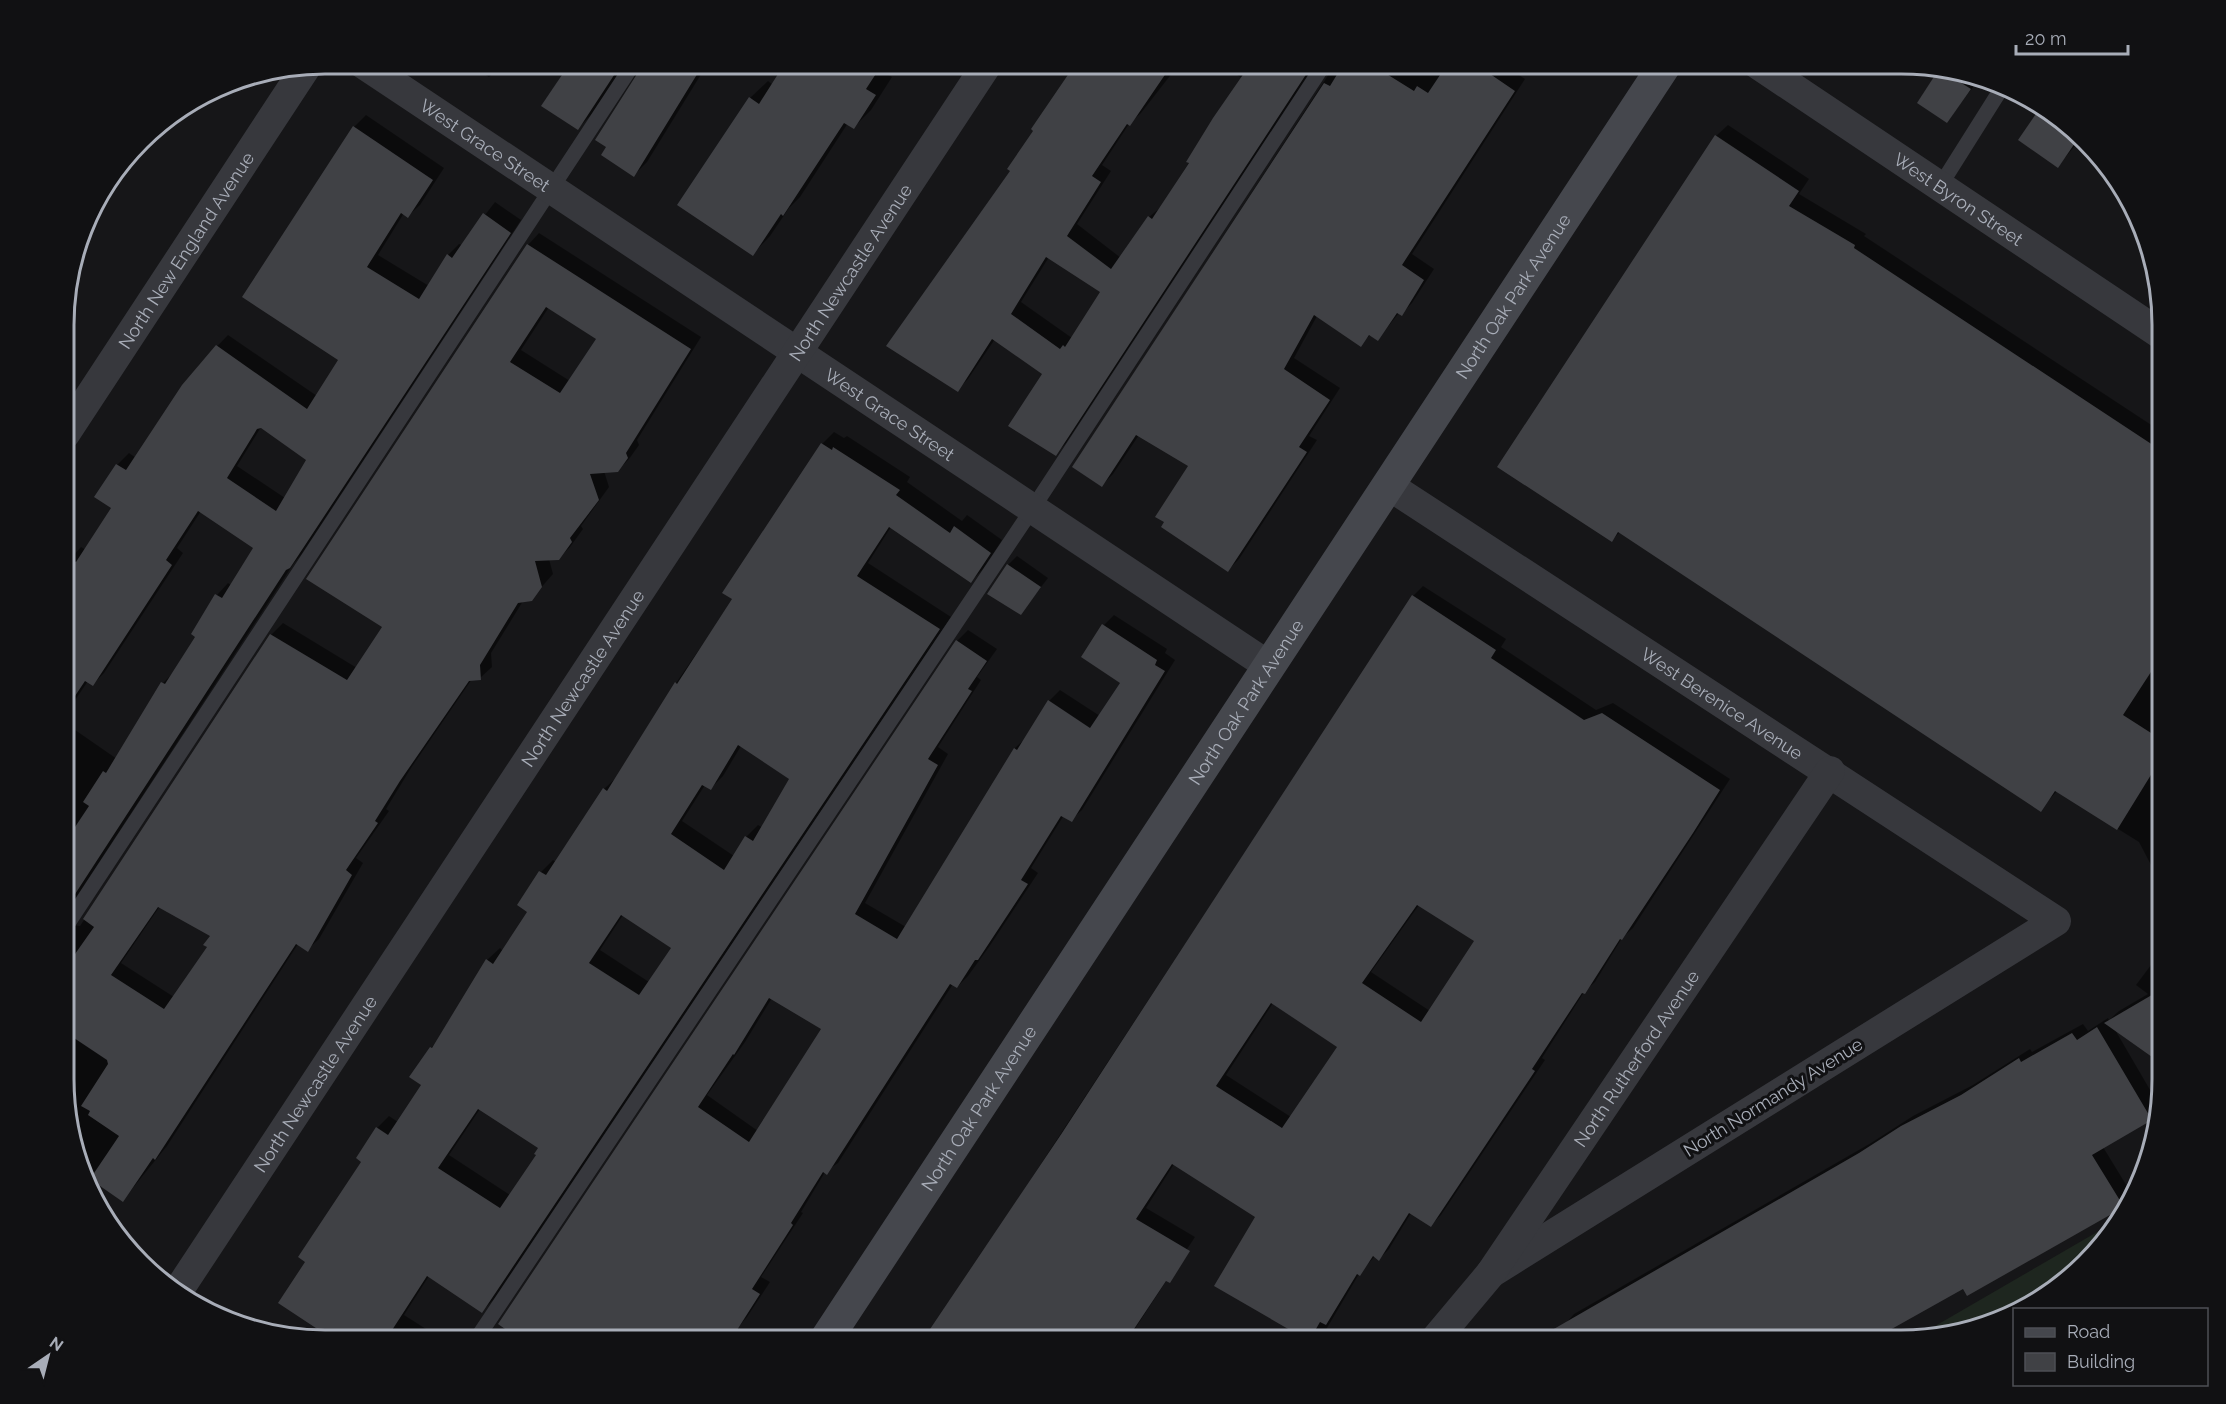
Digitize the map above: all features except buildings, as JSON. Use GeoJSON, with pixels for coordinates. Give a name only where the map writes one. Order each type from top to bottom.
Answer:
{"type":"FeatureCollection","features":[{"type":"Feature","properties":{"kind":"street","name":"West Grace Street"},"geometry":{"type":"LineString","coordinates":[[378,74],[1269,666]]}},
{"type":"Feature","properties":{"kind":"street","name":"North Newcastle Avenue"},"geometry":{"type":"LineString","coordinates":[[182,1286],[981,74]]}},
{"type":"Feature","properties":{"kind":"street","name":"North Oak Park Avenue"},"geometry":{"type":"LineString","coordinates":[[832,1330],[1659,74]]}},
{"type":"Feature","properties":{"kind":"street","name":"West Byron Street"},"geometry":{"type":"LineString","coordinates":[[1772,74],[2152,328]]}},
{"type":"Feature","properties":{"kind":"street","name":"North New England Avenue"},"geometry":{"type":"LineString","coordinates":[[74,420],[301,75]]}},
{"type":"Feature","properties":{"kind":"street","name":"West Berenice Avenue"},"geometry":{"type":"LineString","coordinates":[[1388,485],[1830,771],[2056,921]]}},
{"type":"Feature","properties":{"kind":"street","name":"North Rutherford Avenue"},"geometry":{"type":"LineString","coordinates":[[1443,1330],[1491,1273],[1830,771]]}},
{"type":"Feature","properties":{"kind":"street","name":"North Normandy Avenue"},"geometry":{"type":"LineString","coordinates":[[1491,1273],[2056,921]]}},
{"type":"Feature","properties":{"kind":"lane"},"geometry":{"type":"LineString","coordinates":[[74,914],[627,74]]}},
{"type":"Feature","properties":{"kind":"lane"},"geometry":{"type":"LineString","coordinates":[[482,1330],[1033,508],[1318,74]]}},
{"type":"Feature","properties":{"kind":"lane"},"geometry":{"type":"LineString","coordinates":[[1940,186],[1998,94]]}},
{"type":"Feature","properties":{"kind":"shaded area"},"geometry":{"type":"Polygon","coordinates":[[[2104,1228],[2067,1268],[2027,1297],[1982,1317],[1950,1326],[1931,1328],[2104,1228]]]}}]}
